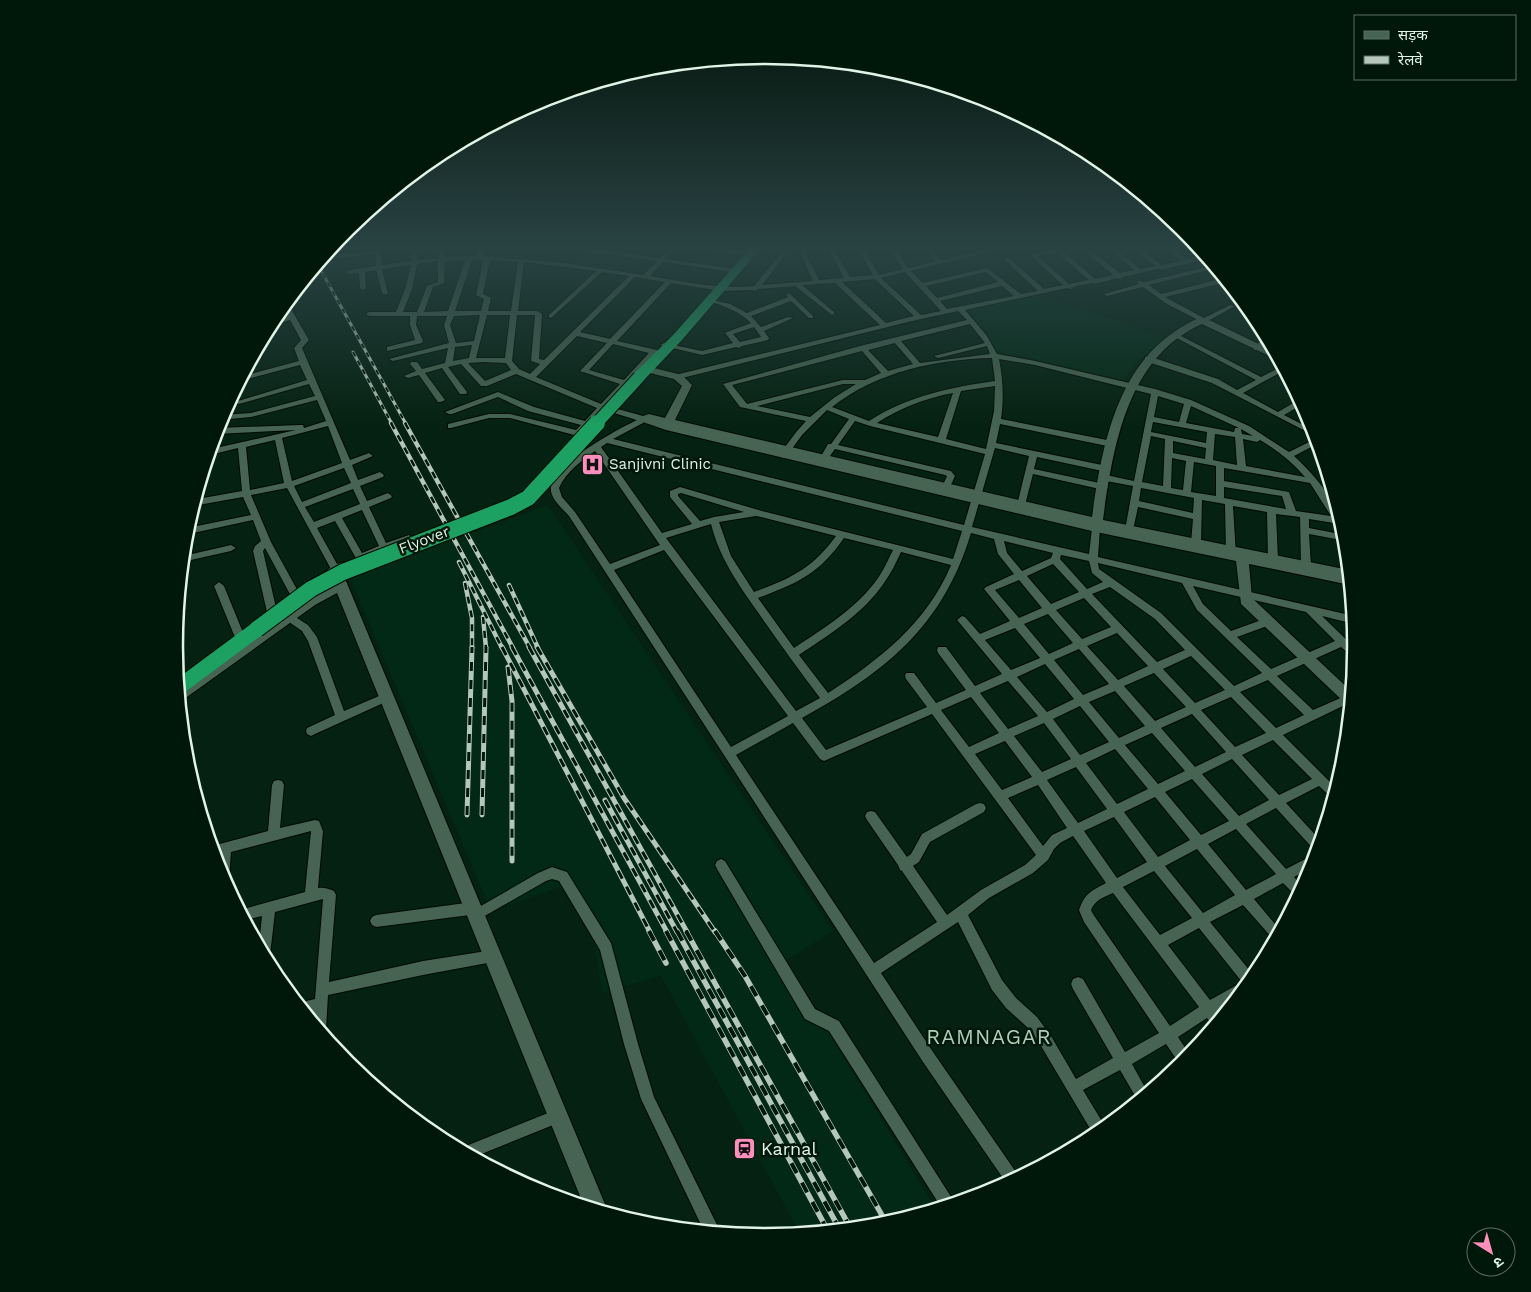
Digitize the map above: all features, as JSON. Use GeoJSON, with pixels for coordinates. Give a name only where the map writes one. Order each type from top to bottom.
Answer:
{"type":"FeatureCollection","features":[{"type":"Feature","properties":{"kind":"highway"},"geometry":{"type":"LineString","coordinates":[[662,350],[701,307]]}},
{"type":"Feature","properties":{"kind":"highway"},"geometry":{"type":"LineString","coordinates":[[662,350],[703,307]]}},
{"type":"Feature","properties":{"kind":"highway","name":"Flyover"},"geometry":{"type":"LineString","coordinates":[[184,683],[311,590],[343,572],[511,507],[528,498],[662,350]]}},
{"type":"Feature","properties":{"kind":"street"},"geometry":{"type":"LineString","coordinates":[[398,314],[401,307]]}},
{"type":"Feature","properties":{"kind":"street"},"geometry":{"type":"LineString","coordinates":[[390,349],[419,342],[413,325],[420,307]]}},
{"type":"Feature","properties":{"kind":"street"},"geometry":{"type":"LineString","coordinates":[[446,364],[453,345],[447,325],[452,307]]}},
{"type":"Feature","properties":{"kind":"street"},"geometry":{"type":"LineString","coordinates":[[472,361],[485,307]]}},
{"type":"Feature","properties":{"kind":"street"},"geometry":{"type":"LineString","coordinates":[[515,307],[508,361],[516,371],[601,407],[640,419],[1096,525],[1344,579]]}},
{"type":"Feature","properties":{"kind":"street"},"geometry":{"type":"LineString","coordinates":[[552,316],[561,307]]}},
{"type":"Feature","properties":{"kind":"street"},"geometry":{"type":"LineString","coordinates":[[531,377],[601,307]]}},
{"type":"Feature","properties":{"kind":"street"},"geometry":{"type":"LineString","coordinates":[[623,382],[584,371],[645,307]]}},
{"type":"Feature","properties":{"kind":"street"},"geometry":{"type":"LineString","coordinates":[[575,333],[662,350],[702,353],[764,339],[747,315],[735,307]]}},
{"type":"Feature","properties":{"kind":"street"},"geometry":{"type":"LineString","coordinates":[[747,315],[767,307]]}},
{"type":"Feature","properties":{"kind":"street"},"geometry":{"type":"LineString","coordinates":[[801,307],[811,317]]}},
{"type":"Feature","properties":{"kind":"street"},"geometry":{"type":"LineString","coordinates":[[824,307],[832,314]]}},
{"type":"Feature","properties":{"kind":"street"},"geometry":{"type":"LineString","coordinates":[[865,307],[885,326]]}},
{"type":"Feature","properties":{"kind":"street"},"geometry":{"type":"LineString","coordinates":[[909,307],[920,318]]}},
{"type":"Feature","properties":{"kind":"street"},"geometry":{"type":"LineString","coordinates":[[942,307],[946,312]]}},
{"type":"Feature","properties":{"kind":"street"},"geometry":{"type":"LineString","coordinates":[[678,378],[885,326],[969,307]]}},
{"type":"Feature","properties":{"kind":"street"},"geometry":{"type":"LineString","coordinates":[[1180,307],[1269,353]]}},
{"type":"Feature","properties":{"kind":"street"},"geometry":{"type":"LineString","coordinates":[[1229,307],[1171,338],[1148,359],[1131,385],[1112,444],[1096,525],[1092,559],[1095,571],[1110,584],[1158,616],[1276,733],[1330,790]]}},
{"type":"Feature","properties":{"kind":"street"},"geometry":{"type":"LineString","coordinates":[[730,753],[826,698],[876,665],[920,625],[948,582],[968,529],[998,421],[999,383],[994,356],[972,321],[960,309]]}},
{"type":"Feature","properties":{"kind":"street"},"geometry":{"type":"LineString","coordinates":[[289,312],[305,340],[298,348],[302,362],[330,423],[354,485],[384,548]]}},
{"type":"Feature","properties":{"kind":"street"},"geometry":{"type":"LineString","coordinates":[[369,314],[539,314],[535,361],[544,362]]}},
{"type":"Feature","properties":{"kind":"street"},"geometry":{"type":"LineString","coordinates":[[283,320],[292,317]]}},
{"type":"Feature","properties":{"kind":"street"},"geometry":{"type":"LineString","coordinates":[[739,346],[729,333],[790,318]]}},
{"type":"Feature","properties":{"kind":"street"},"geometry":{"type":"LineString","coordinates":[[810,420],[746,406],[740,403],[727,384],[972,321]]}},
{"type":"Feature","properties":{"kind":"street"},"geometry":{"type":"LineString","coordinates":[[1171,338],[1210,353],[1261,380]]}},
{"type":"Feature","properties":{"kind":"street"},"geometry":{"type":"LineString","coordinates":[[896,340],[917,364]]}},
{"type":"Feature","properties":{"kind":"street"},"geometry":{"type":"LineString","coordinates":[[393,359],[453,345],[475,343]]}},
{"type":"Feature","properties":{"kind":"street"},"geometry":{"type":"LineString","coordinates":[[785,452],[810,420],[864,382],[917,364],[988,344]]}},
{"type":"Feature","properties":{"kind":"street"},"geometry":{"type":"LineString","coordinates":[[1257,348],[1263,344]]}},
{"type":"Feature","properties":{"kind":"street"},"geometry":{"type":"LineString","coordinates":[[863,348],[886,374]]}},
{"type":"Feature","properties":{"kind":"street"},"geometry":{"type":"LineString","coordinates":[[451,426],[496,416],[524,418],[576,434],[623,382],[662,350]]}},
{"type":"Feature","properties":{"kind":"street"},"geometry":{"type":"LineString","coordinates":[[917,364],[994,356],[1131,385],[1188,402],[1238,425],[1289,456],[1314,482],[1332,512]]}},
{"type":"Feature","properties":{"kind":"street"},"geometry":{"type":"LineString","coordinates":[[1148,359],[1205,377],[1239,392],[1305,429]]}},
{"type":"Feature","properties":{"kind":"street"},"geometry":{"type":"LineString","coordinates":[[408,376],[446,364],[472,361],[508,361]]}},
{"type":"Feature","properties":{"kind":"street"},"geometry":{"type":"LineString","coordinates":[[250,376],[302,362]]}},
{"type":"Feature","properties":{"kind":"street"},"geometry":{"type":"LineString","coordinates":[[464,362],[485,384],[516,371]]}},
{"type":"Feature","properties":{"kind":"street"},"geometry":{"type":"LineString","coordinates":[[414,364],[442,400]]}},
{"type":"Feature","properties":{"kind":"street"},"geometry":{"type":"LineString","coordinates":[[446,364],[463,392]]}},
{"type":"Feature","properties":{"kind":"street"},"geometry":{"type":"LineString","coordinates":[[1239,392],[1279,371]]}},
{"type":"Feature","properties":{"kind":"street"},"geometry":{"type":"LineString","coordinates":[[643,373],[678,378],[684,381],[687,389],[668,425]]}},
{"type":"Feature","properties":{"kind":"street"},"geometry":{"type":"LineString","coordinates":[[239,402],[311,381]]}},
{"type":"Feature","properties":{"kind":"street"},"geometry":{"type":"LineString","coordinates":[[746,406],[843,382],[864,382]]}},
{"type":"Feature","properties":{"kind":"street"},"geometry":{"type":"LineString","coordinates":[[870,424],[906,403],[958,389],[999,383]]}},
{"type":"Feature","properties":{"kind":"street"},"geometry":{"type":"LineString","coordinates":[[941,441],[958,389]]}},
{"type":"Feature","properties":{"kind":"street"},"geometry":{"type":"LineString","coordinates":[[1129,530],[1136,484],[1155,391]]}},
{"type":"Feature","properties":{"kind":"street"},"geometry":{"type":"LineString","coordinates":[[449,412],[500,394],[531,408],[586,424]]}},
{"type":"Feature","properties":{"kind":"street"},"geometry":{"type":"LineString","coordinates":[[231,417],[251,415],[319,397]]}},
{"type":"Feature","properties":{"kind":"street"},"geometry":{"type":"LineString","coordinates":[[1182,425],[1188,402]]}},
{"type":"Feature","properties":{"kind":"street"},"geometry":{"type":"LineString","coordinates":[[1280,414],[1295,405]]}},
{"type":"Feature","properties":{"kind":"street"},"geometry":{"type":"LineString","coordinates":[[826,407],[852,419],[870,424],[941,441],[1034,454],[1106,478]]}},
{"type":"Feature","properties":{"kind":"street"},"geometry":{"type":"LineString","coordinates":[[640,419],[601,443],[559,479],[555,490],[874,970],[928,1057],[1009,1174]]}},
{"type":"Feature","properties":{"kind":"street"},"geometry":{"type":"LineString","coordinates":[[824,458],[830,446],[852,419]]}},
{"type":"Feature","properties":{"kind":"street"},"geometry":{"type":"LineString","coordinates":[[1149,419],[1266,441]]}},
{"type":"Feature","properties":{"kind":"street"},"geometry":{"type":"LineString","coordinates":[[998,421],[1112,444]]}},
{"type":"Feature","properties":{"kind":"street"},"geometry":{"type":"LineString","coordinates":[[217,450],[330,423]]}},
{"type":"Feature","properties":{"kind":"street"},"geometry":{"type":"LineString","coordinates":[[1238,425],[1242,469]]}},
{"type":"Feature","properties":{"kind":"street"},"geometry":{"type":"LineString","coordinates":[[225,431],[314,428]]}},
{"type":"Feature","properties":{"kind":"street"},"geometry":{"type":"LineString","coordinates":[[1209,463],[1211,431]]}},
{"type":"Feature","properties":{"kind":"street"},"geometry":{"type":"LineString","coordinates":[[1146,433],[1210,446]]}},
{"type":"Feature","properties":{"kind":"street"},"geometry":{"type":"LineString","coordinates":[[278,437],[289,485],[335,569],[593,1201]]}},
{"type":"Feature","properties":{"kind":"street"},"geometry":{"type":"LineString","coordinates":[[1167,490],[1169,438]]}},
{"type":"Feature","properties":{"kind":"street"},"geometry":{"type":"LineString","coordinates":[[601,443],[998,536],[1056,555],[1092,559],[1184,579],[1309,611],[1347,619]]}},
{"type":"Feature","properties":{"kind":"street"},"geometry":{"type":"LineString","coordinates":[[601,443],[666,546],[821,754],[828,756],[1081,646],[1118,628]]}},
{"type":"Feature","properties":{"kind":"street"},"geometry":{"type":"LineString","coordinates":[[1289,456],[1311,444]]}},
{"type":"Feature","properties":{"kind":"street"},"geometry":{"type":"LineString","coordinates":[[242,445],[246,493],[266,542],[295,595]]}},
{"type":"Feature","properties":{"kind":"street"},"geometry":{"type":"LineString","coordinates":[[830,446],[948,473],[951,476],[946,487]]}},
{"type":"Feature","properties":{"kind":"street"},"geometry":{"type":"LineString","coordinates":[[785,452],[824,458],[1096,525],[1196,543],[1236,554],[1273,559],[1343,574]]}},
{"type":"Feature","properties":{"kind":"street"},"geometry":{"type":"LineString","coordinates":[[1021,505],[1034,454]]}},
{"type":"Feature","properties":{"kind":"street"},"geometry":{"type":"LineString","coordinates":[[201,502],[289,485],[368,456]]}},
{"type":"Feature","properties":{"kind":"street"},"geometry":{"type":"LineString","coordinates":[[1168,456],[1314,482]]}},
{"type":"Feature","properties":{"kind":"street"},"geometry":{"type":"LineString","coordinates":[[1187,494],[1190,459]]}},
{"type":"Feature","properties":{"kind":"street"},"geometry":{"type":"LineString","coordinates":[[1220,465],[1220,483],[1246,600],[1305,658],[1346,694]]}},
{"type":"Feature","properties":{"kind":"street"},"geometry":{"type":"LineString","coordinates":[[1030,471],[1106,478],[1271,510],[1334,520]]}},
{"type":"Feature","properties":{"kind":"street"},"geometry":{"type":"LineString","coordinates":[[1275,475],[1277,492]]}},
{"type":"Feature","properties":{"kind":"street"},"geometry":{"type":"LineString","coordinates":[[300,506],[380,476]]}},
{"type":"Feature","properties":{"kind":"street"},"geometry":{"type":"LineString","coordinates":[[1220,483],[1288,495],[1292,513]]}},
{"type":"Feature","properties":{"kind":"street"},"geometry":{"type":"LineString","coordinates":[[697,524],[674,497],[673,493],[680,490],[759,513],[956,563]]}},
{"type":"Feature","properties":{"kind":"street"},"geometry":{"type":"LineString","coordinates":[[313,526],[388,496]]}},
{"type":"Feature","properties":{"kind":"street"},"geometry":{"type":"LineString","coordinates":[[1196,543],[1198,496]]}},
{"type":"Feature","properties":{"kind":"street"},"geometry":{"type":"LineString","coordinates":[[1133,504],[1197,517]]}},
{"type":"Feature","properties":{"kind":"street"},"geometry":{"type":"LineString","coordinates":[[1271,510],[1273,559]]}},
{"type":"Feature","properties":{"kind":"street"},"geometry":{"type":"LineString","coordinates":[[660,537],[697,524],[759,513]]}},
{"type":"Feature","properties":{"kind":"street"},"geometry":{"type":"LineString","coordinates":[[1304,515],[1306,566]]}},
{"type":"Feature","properties":{"kind":"street"},"geometry":{"type":"LineString","coordinates":[[195,530],[255,517]]}},
{"type":"Feature","properties":{"kind":"street"},"geometry":{"type":"LineString","coordinates":[[337,517],[360,558]]}},
{"type":"Feature","properties":{"kind":"street"},"geometry":{"type":"LineString","coordinates":[[714,520],[722,550],[792,655],[826,698]]}},
{"type":"Feature","properties":{"kind":"street"},"geometry":{"type":"LineString","coordinates":[[1304,530],[1338,536]]}},
{"type":"Feature","properties":{"kind":"street"},"geometry":{"type":"LineString","coordinates":[[752,596],[804,575],[828,556],[842,534]]}},
{"type":"Feature","properties":{"kind":"street"},"geometry":{"type":"LineString","coordinates":[[998,536],[1000,550],[1049,609],[1295,887]]}},
{"type":"Feature","properties":{"kind":"street"},"geometry":{"type":"LineString","coordinates":[[184,674],[335,569],[409,538]]}},
{"type":"Feature","properties":{"kind":"street"},"geometry":{"type":"LineString","coordinates":[[266,542],[258,551],[272,612]]}},
{"type":"Feature","properties":{"kind":"street"},"geometry":{"type":"LineString","coordinates":[[607,569],[666,546]]}},
{"type":"Feature","properties":{"kind":"street"},"geometry":{"type":"LineString","coordinates":[[190,557],[231,548]]}},
{"type":"Feature","properties":{"kind":"street"},"geometry":{"type":"LineString","coordinates":[[792,655],[840,621],[869,596],[880,582],[899,548]]}},
{"type":"Feature","properties":{"kind":"street"},"geometry":{"type":"LineString","coordinates":[[1056,555],[1021,575],[989,589],[1273,931]]}},
{"type":"Feature","properties":{"kind":"street"},"geometry":{"type":"LineString","coordinates":[[1056,555],[1086,593],[1313,842]]}},
{"type":"Feature","properties":{"kind":"street"},"geometry":{"type":"LineString","coordinates":[[1184,579],[1197,603],[1312,716]]}},
{"type":"Feature","properties":{"kind":"street"},"geometry":{"type":"LineString","coordinates":[[979,639],[1110,584]]}},
{"type":"Feature","properties":{"kind":"street"},"geometry":{"type":"LineString","coordinates":[[185,692],[310,601],[340,585]]}},
{"type":"Feature","properties":{"kind":"street"},"geometry":{"type":"LineString","coordinates":[[219,586],[239,635]]}},
{"type":"Feature","properties":{"kind":"street"},"geometry":{"type":"LineString","coordinates":[[1309,611],[1348,648]]}},
{"type":"Feature","properties":{"kind":"street"},"geometry":{"type":"LineString","coordinates":[[289,617],[305,628],[313,640],[341,718]]}},
{"type":"Feature","properties":{"kind":"street"},"geometry":{"type":"LineString","coordinates":[[962,620],[1046,718],[1156,864],[1245,976]]}},
{"type":"Feature","properties":{"kind":"street"},"geometry":{"type":"LineString","coordinates":[[1230,636],[1267,622]]}},
{"type":"Feature","properties":{"kind":"street"},"geometry":{"type":"LineString","coordinates":[[1000,797],[1341,642]]}},
{"type":"Feature","properties":{"kind":"street"},"geometry":{"type":"LineString","coordinates":[[942,650],[1040,779],[1115,886],[1214,1017]]}},
{"type":"Feature","properties":{"kind":"street"},"geometry":{"type":"LineString","coordinates":[[966,753],[1192,651]]}},
{"type":"Feature","properties":{"kind":"street"},"geometry":{"type":"LineString","coordinates":[[910,676],[1044,856]]}},
{"type":"Feature","properties":{"kind":"street"},"geometry":{"type":"LineString","coordinates":[[311,731],[386,697]]}},
{"type":"Feature","properties":{"kind":"street"},"geometry":{"type":"LineString","coordinates":[[874,970],[946,924],[986,894],[1024,873],[1044,856],[1056,839],[1233,753],[1345,702]]}},
{"type":"Feature","properties":{"kind":"street"},"geometry":{"type":"LineString","coordinates":[[1181,1054],[1088,918],[1085,910],[1088,902],[1094,896],[1320,780]]}},
{"type":"Feature","properties":{"kind":"street"},"geometry":{"type":"LineString","coordinates":[[274,834],[278,785]]}},
{"type":"Feature","properties":{"kind":"street"},"geometry":{"type":"LineString","coordinates":[[904,866],[918,854],[920,844],[926,838],[980,808]]}},
{"type":"Feature","properties":{"kind":"street"},"geometry":{"type":"LineString","coordinates":[[871,816],[946,924]]}},
{"type":"Feature","properties":{"kind":"street"},"geometry":{"type":"LineString","coordinates":[[220,849],[274,834],[315,826],[317,830],[311,896]]}},
{"type":"Feature","properties":{"kind":"street"},"geometry":{"type":"LineString","coordinates":[[721,865],[810,1014],[834,1026],[945,1200]]}},
{"type":"Feature","properties":{"kind":"street"},"geometry":{"type":"LineString","coordinates":[[1158,943],[1304,866]]}},
{"type":"Feature","properties":{"kind":"street"},"geometry":{"type":"LineString","coordinates":[[376,921],[474,911],[552,873],[563,876],[606,948],[633,1052],[648,1099],[707,1225]]}},
{"type":"Feature","properties":{"kind":"street"},"geometry":{"type":"LineString","coordinates":[[248,913],[311,896],[327,893],[330,895],[332,900],[325,942],[320,1019]]}},
{"type":"Feature","properties":{"kind":"street"},"geometry":{"type":"LineString","coordinates":[[265,944],[269,908]]}},
{"type":"Feature","properties":{"kind":"street"},"geometry":{"type":"LineString","coordinates":[[960,913],[1000,990],[1039,1031],[1075,1087],[1096,1125]]}},
{"type":"Feature","properties":{"kind":"street"},"geometry":{"type":"LineString","coordinates":[[308,1005],[321,997],[415,970],[493,956]]}},
{"type":"Feature","properties":{"kind":"street"},"geometry":{"type":"LineString","coordinates":[[1078,984],[1140,1092]]}},
{"type":"Feature","properties":{"kind":"street"},"geometry":{"type":"LineString","coordinates":[[1075,1087],[1168,1036],[1230,996]]}},
{"type":"Feature","properties":{"kind":"street"},"geometry":{"type":"LineString","coordinates":[[474,1150],[558,1116]]}},
{"type":"Feature","properties":{"kind":"shaded area"},"geometry":{"type":"Polygon","coordinates":[[[975,307],[1076,307],[1165,336],[1137,363],[1124,380],[997,351],[987,333],[966,309],[975,307]]]}},
{"type":"Feature","properties":{"kind":"shaded area"},"geometry":{"type":"Polygon","coordinates":[[[548,505],[833,931],[776,967],[806,1019],[827,1030],[932,1203],[879,1217],[796,1227],[661,976],[602,993],[593,936],[564,886],[491,911],[350,578],[548,505]]]}},
{"type":"Feature","properties":{"kind":"railway"},"geometry":{"type":"LineString","coordinates":[[341,307],[406,424]]}},
{"type":"Feature","properties":{"kind":"railway"},"geometry":{"type":"LineString","coordinates":[[353,352],[392,424]]}},
{"type":"Feature","properties":{"kind":"railway"},"geometry":{"type":"LineString","coordinates":[[391,423],[513,648]]}},
{"type":"Feature","properties":{"kind":"railway"},"geometry":{"type":"LineString","coordinates":[[405,423],[530,648]]}},
{"type":"Feature","properties":{"kind":"railway"},"geometry":{"type":"LineString","coordinates":[[459,562],[502,648]]}},
{"type":"Feature","properties":{"kind":"railway"},"geometry":{"type":"LineString","coordinates":[[465,583],[472,618],[472,647]]}},
{"type":"Feature","properties":{"kind":"railway"},"geometry":{"type":"LineString","coordinates":[[509,585],[538,648]]}},
{"type":"Feature","properties":{"kind":"railway"},"geometry":{"type":"LineString","coordinates":[[483,617],[486,648]]}},
{"type":"Feature","properties":{"kind":"railway"},"geometry":{"type":"LineString","coordinates":[[467,815],[472,647]]}},
{"type":"Feature","properties":{"kind":"railway"},"geometry":{"type":"LineString","coordinates":[[502,647],[650,932]]}},
{"type":"Feature","properties":{"kind":"railway"},"geometry":{"type":"LineString","coordinates":[[512,647],[667,932]]}},
{"type":"Feature","properties":{"kind":"railway"},"geometry":{"type":"LineString","coordinates":[[529,647],[687,932]]}},
{"type":"Feature","properties":{"kind":"railway"},"geometry":{"type":"LineString","coordinates":[[537,647],[624,798],[715,932]]}},
{"type":"Feature","properties":{"kind":"railway"},"geometry":{"type":"LineString","coordinates":[[482,815],[486,648]]}},
{"type":"Feature","properties":{"kind":"railway"},"geometry":{"type":"LineString","coordinates":[[508,667],[512,701],[512,861]]}},
{"type":"Feature","properties":{"kind":"railway"},"geometry":{"type":"LineString","coordinates":[[605,800],[677,932]]}},
{"type":"Feature","properties":{"kind":"railway"},"geometry":{"type":"LineString","coordinates":[[649,931],[666,963]]}},
{"type":"Feature","properties":{"kind":"railway"},"geometry":{"type":"LineString","coordinates":[[666,931],[825,1225]]}},
{"type":"Feature","properties":{"kind":"railway"},"geometry":{"type":"LineString","coordinates":[[677,931],[836,1223]]}},
{"type":"Feature","properties":{"kind":"railway"},"geometry":{"type":"LineString","coordinates":[[686,931],[847,1222]]}},
{"type":"Feature","properties":{"kind":"railway"},"geometry":{"type":"LineString","coordinates":[[715,931],[745,976],[883,1216]]}},
{"type":"Feature","properties":{"kind":"place","name":"Sanjivni Clinic"},"geometry":{"type":"Point","coordinates":[593,464]}},
{"type":"Feature","properties":{"kind":"place","name":"Karnal"},"geometry":{"type":"Point","coordinates":[745,1148]}},
{"type":"Feature","properties":{"kind":"district","name":"RAMNAGAR"},"geometry":{"type":"Point","coordinates":[989,1036]}}]}
